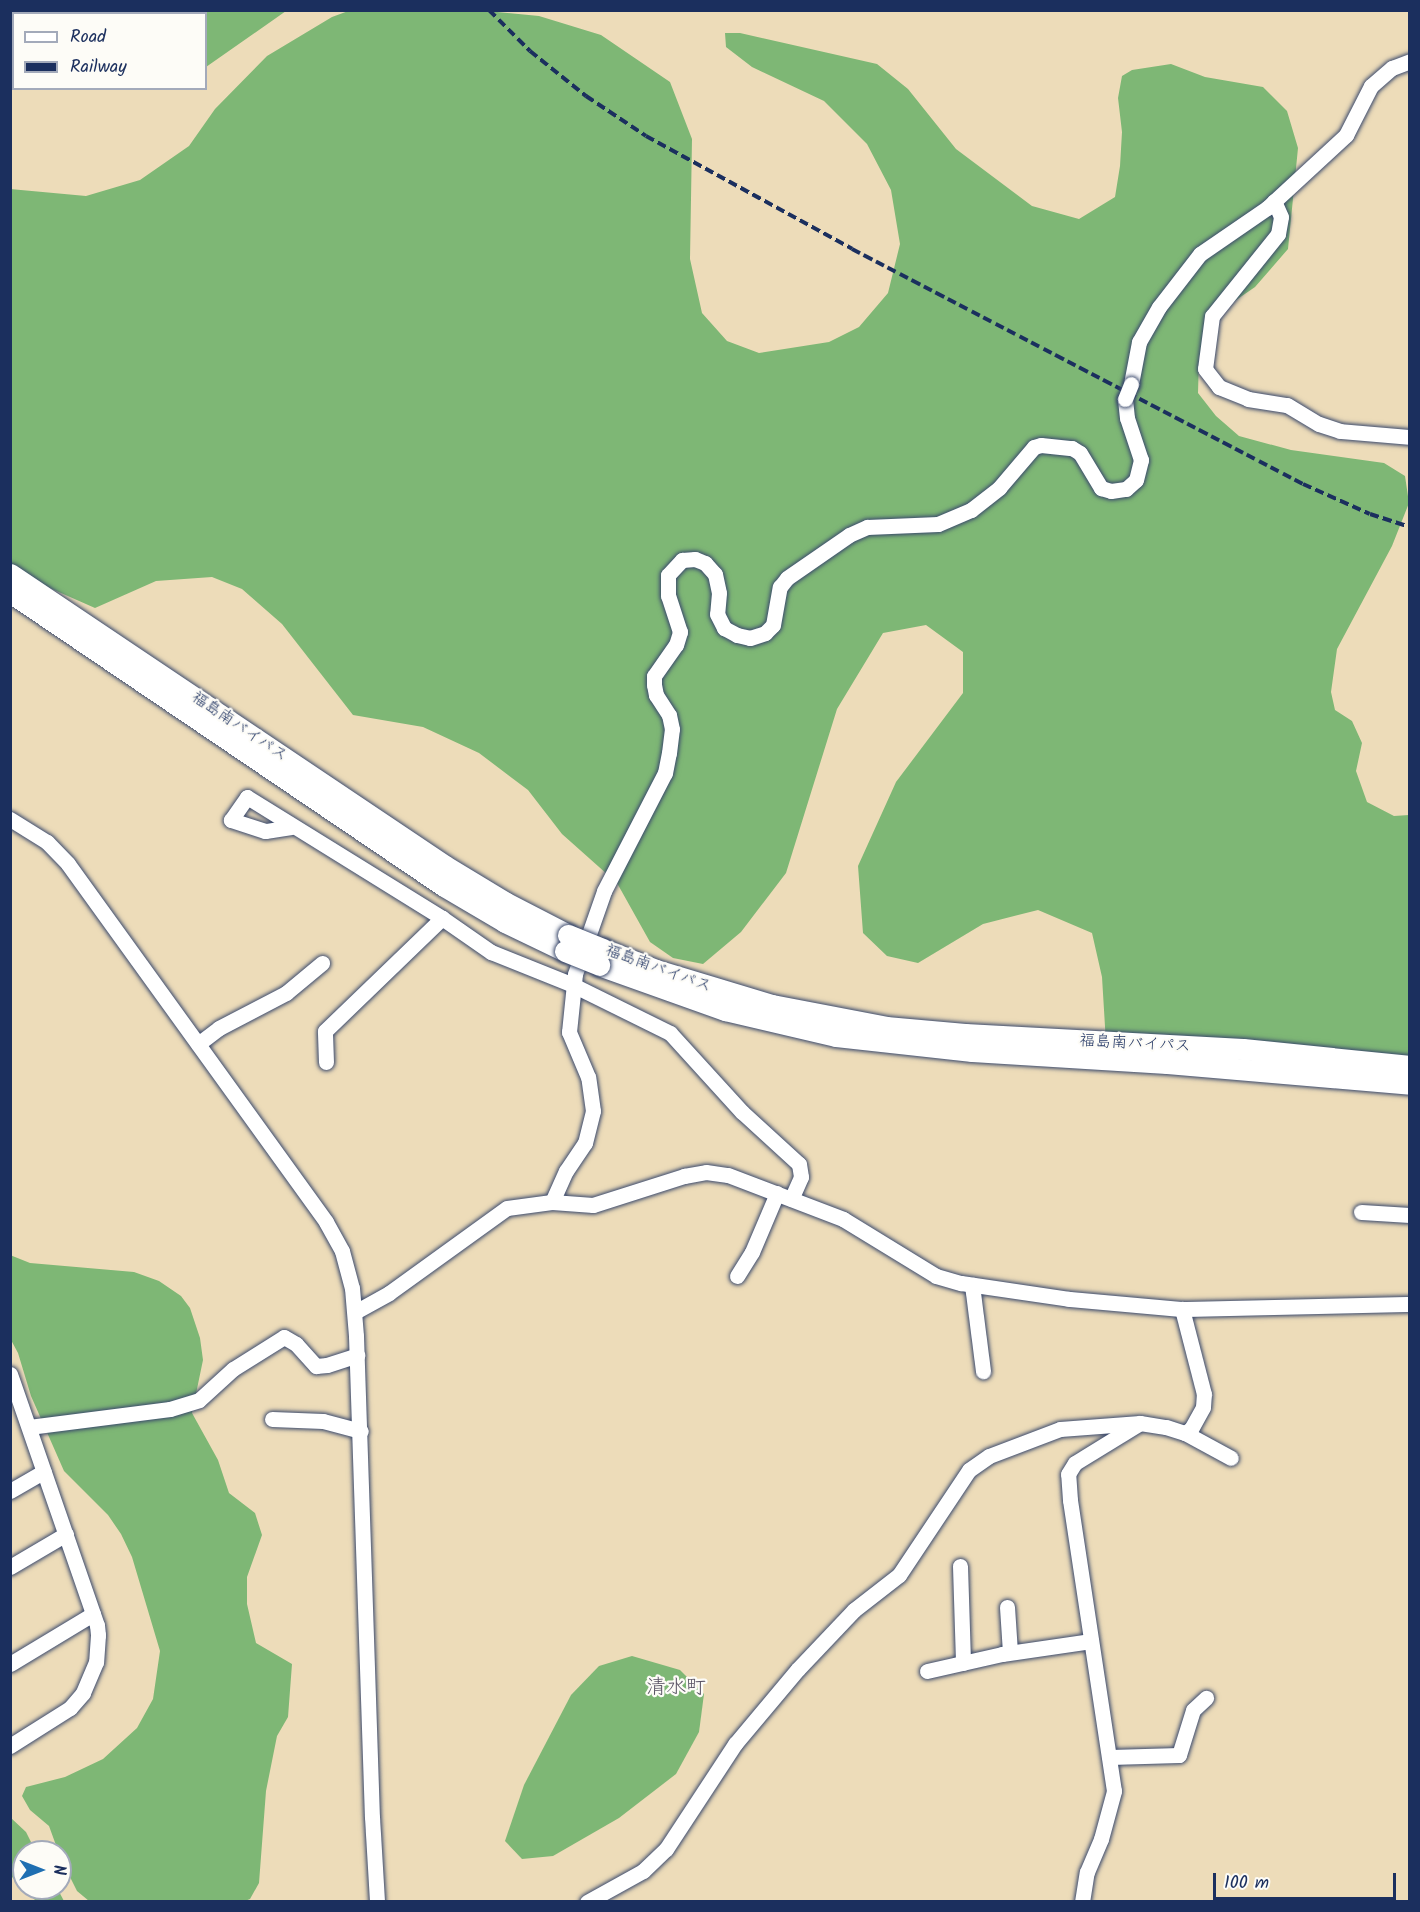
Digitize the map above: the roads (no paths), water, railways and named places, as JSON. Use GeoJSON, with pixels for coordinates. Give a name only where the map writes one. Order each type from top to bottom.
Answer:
{"type":"FeatureCollection","features":[{"type":"Feature","properties":{"kind":"highway","name":"福島南バイパス"},"geometry":{"type":"LineString","coordinates":[[10,574],[89,624],[445,867],[506,903],[566,943]]}},
{"type":"Feature","properties":{"kind":"highway","name":"福島南バイパス"},"geometry":{"type":"LineString","coordinates":[[10,592],[444,886],[505,922],[601,957],[724,1010],[846,1037],[972,1051],[1167,1062],[1410,1084]]}},
{"type":"Feature","properties":{"kind":"highway","name":"福島南バイパス"},"geometry":{"type":"LineString","coordinates":[[601,957],[656,970],[772,1005],[886,1027],[976,1035],[1243,1049],[1410,1066]]}},
{"type":"Feature","properties":{"kind":"street"},"geometry":{"type":"LineString","coordinates":[[552,1202],[566,1171],[585,1143],[593,1112],[588,1077],[569,1032],[573,985],[581,950],[604,891],[664,773],[672,729],[669,715],[656,695],[654,676],[676,645],[680,632],[667,586],[668,575],[674,566],[682,560],[695,559],[705,563],[715,573],[719,593],[717,614],[724,628],[737,635],[750,638],[765,633],[773,625],[780,587],[796,572],[849,535],[867,527],[938,524],[971,510],[999,489],[1034,447],[1041,444],[1072,448],[1080,453],[1101,488],[1111,491],[1126,489],[1136,480],[1141,460],[1127,418],[1128,391],[1139,342],[1159,308],[1200,254],[1274,201],[1346,135],[1371,86],[1392,68],[1410,61]]}},
{"type":"Feature","properties":{"kind":"street"},"geometry":{"type":"LineString","coordinates":[[1274,201],[1281,217],[1278,234],[1212,316],[1205,369],[1219,387],[1248,399],[1287,405],[1319,424],[1340,430],[1410,437]]}},
{"type":"Feature","properties":{"kind":"street"},"geometry":{"type":"LineString","coordinates":[[10,819],[34,832],[68,864],[326,1222],[347,1267],[355,1312],[361,1431],[372,1817],[377,1902]]}},
{"type":"Feature","properties":{"kind":"street"},"geometry":{"type":"LineString","coordinates":[[291,827],[442,918],[501,957],[573,985],[670,1033],[742,1112],[799,1164],[801,1177],[784,1196],[737,1276]]}},
{"type":"Feature","properties":{"kind":"street"},"geometry":{"type":"LineString","coordinates":[[326,1062],[325,1031],[442,918]]}},
{"type":"Feature","properties":{"kind":"street"},"geometry":{"type":"LineString","coordinates":[[198,1044],[219,1028],[286,993],[322,963]]}},
{"type":"Feature","properties":{"kind":"street"},"geometry":{"type":"LineString","coordinates":[[355,1312],[389,1293],[499,1212],[520,1205],[552,1202],[593,1205],[684,1176],[706,1172],[728,1175],[850,1223],[925,1271],[972,1285],[1069,1299],[1182,1309],[1410,1304]]}},
{"type":"Feature","properties":{"kind":"street"},"geometry":{"type":"LineString","coordinates":[[1361,1212],[1410,1215]]}},
{"type":"Feature","properties":{"kind":"street"},"geometry":{"type":"LineString","coordinates":[[972,1285],[983,1371]]}},
{"type":"Feature","properties":{"kind":"street"},"geometry":{"type":"LineString","coordinates":[[1182,1309],[1204,1394],[1198,1418],[1185,1433]]}},
{"type":"Feature","properties":{"kind":"street"},"geometry":{"type":"LineString","coordinates":[[29,1427],[170,1409],[200,1400],[233,1369],[284,1337],[296,1344],[316,1366],[327,1365],[357,1355]]}},
{"type":"Feature","properties":{"kind":"street"},"geometry":{"type":"LineString","coordinates":[[10,1374],[93,1614],[98,1635],[96,1662],[83,1693],[70,1708],[10,1746]]}},
{"type":"Feature","properties":{"kind":"street"},"geometry":{"type":"LineString","coordinates":[[272,1419],[323,1421],[361,1431]]}},
{"type":"Feature","properties":{"kind":"street"},"geometry":{"type":"LineString","coordinates":[[1082,1902],[1087,1872],[1112,1805],[1114,1791],[1068,1474],[1075,1463],[1140,1424]]}},
{"type":"Feature","properties":{"kind":"street"},"geometry":{"type":"LineString","coordinates":[[587,1902],[643,1871],[666,1849],[735,1744],[798,1669],[854,1610],[899,1575],[969,1470],[989,1456],[1060,1429],[1140,1424],[1166,1426],[1185,1433],[1230,1458]]}},
{"type":"Feature","properties":{"kind":"street"},"geometry":{"type":"LineString","coordinates":[[10,1491],[44,1471]]}},
{"type":"Feature","properties":{"kind":"street"},"geometry":{"type":"LineString","coordinates":[[10,1567],[66,1534]]}},
{"type":"Feature","properties":{"kind":"street"},"geometry":{"type":"LineString","coordinates":[[960,1566],[963,1663]]}},
{"type":"Feature","properties":{"kind":"street"},"geometry":{"type":"LineString","coordinates":[[1007,1607],[1010,1652]]}},
{"type":"Feature","properties":{"kind":"street"},"geometry":{"type":"LineString","coordinates":[[10,1664],[93,1614]]}},
{"type":"Feature","properties":{"kind":"street"},"geometry":{"type":"LineString","coordinates":[[927,1671],[1010,1652],[1091,1641]]}},
{"type":"Feature","properties":{"kind":"street"},"geometry":{"type":"LineString","coordinates":[[1110,1757],[1179,1755],[1193,1710],[1206,1698]]}},
{"type":"Feature","properties":{"kind":"railway"},"geometry":{"type":"LineString","coordinates":[[489,10],[530,51],[586,96],[646,136],[852,249],[1303,484],[1370,514],[1410,527]]}},
{"type":"Feature","properties":{"kind":"district","name":"清水町"},"geometry":{"type":"Point","coordinates":[676,1688]}}]}
